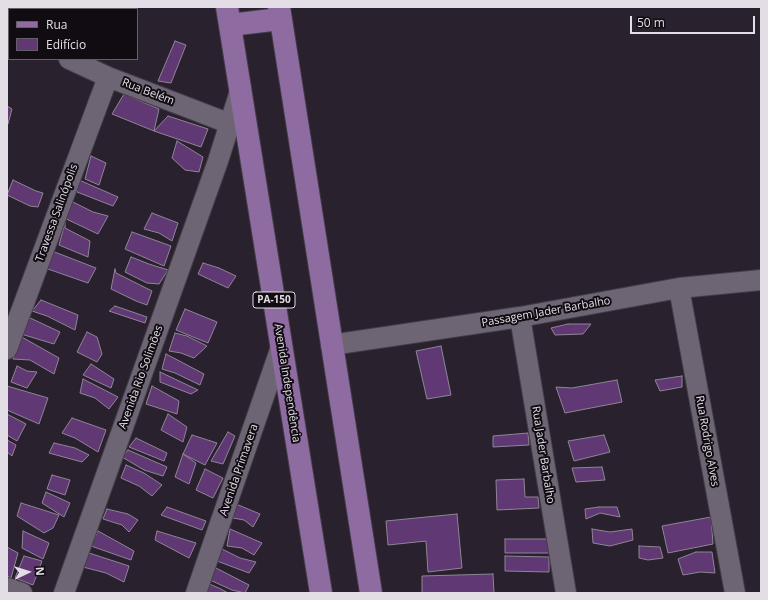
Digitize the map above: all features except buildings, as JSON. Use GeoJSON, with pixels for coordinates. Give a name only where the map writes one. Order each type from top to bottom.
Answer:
{"type":"FeatureCollection","features":[{"type":"Feature","properties":{"kind":"main road"},"geometry":{"type":"LineString","coordinates":[[229,16],[279,13],[371,593]]}},
{"type":"Feature","properties":{"kind":"main road","name":"Avenida Independência"},"geometry":{"type":"LineString","coordinates":[[229,16],[321,593]]}},
{"type":"Feature","properties":{"kind":"street","name":"Rua Belém"},"geometry":{"type":"LineString","coordinates":[[71,60],[108,77],[228,123]]}},
{"type":"Feature","properties":{"kind":"street","name":"Travessa Salinópolis"},"geometry":{"type":"LineString","coordinates":[[7,349],[108,77]]}},
{"type":"Feature","properties":{"kind":"street"},"geometry":{"type":"LineString","coordinates":[[228,123],[241,88]]}},
{"type":"Feature","properties":{"kind":"street","name":"Avenida Rio Solimões"},"geometry":{"type":"LineString","coordinates":[[64,593],[218,160],[228,123]]}},
{"type":"Feature","properties":{"kind":"street","name":"Passagem Jader Barbalho"},"geometry":{"type":"LineString","coordinates":[[331,345],[520,317],[679,288],[761,280]]}},
{"type":"Feature","properties":{"kind":"street","name":"Rua Rodrigo Alves"},"geometry":{"type":"LineString","coordinates":[[679,288],[735,593]]}},
{"type":"Feature","properties":{"kind":"street","name":"Rua Jader Barbalho"},"geometry":{"type":"LineString","coordinates":[[520,317],[566,593]]}},
{"type":"Feature","properties":{"kind":"street","name":"Avenida Primavera"},"geometry":{"type":"LineString","coordinates":[[196,593],[281,347]]}},
{"type":"Feature","properties":{"kind":"street"},"geometry":{"type":"LineString","coordinates":[[7,588],[22,593]]}}]}
